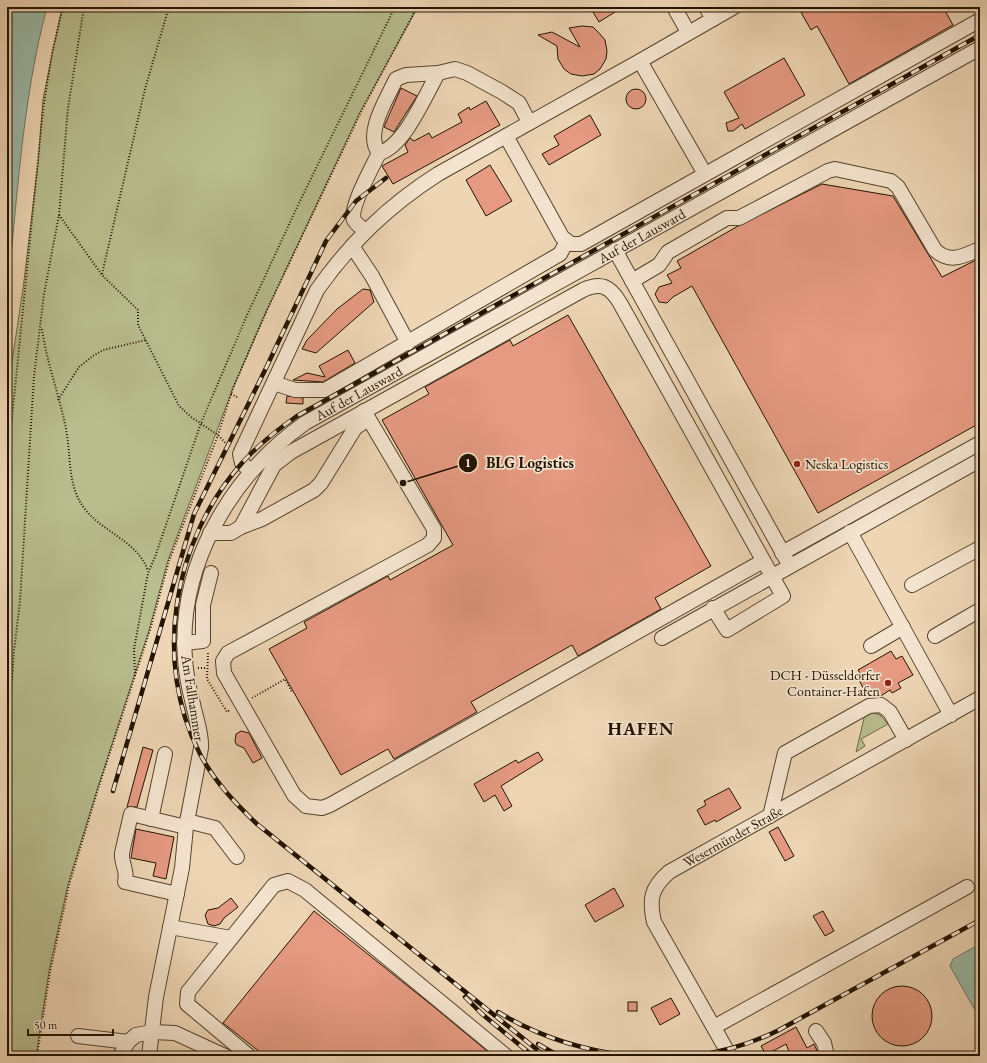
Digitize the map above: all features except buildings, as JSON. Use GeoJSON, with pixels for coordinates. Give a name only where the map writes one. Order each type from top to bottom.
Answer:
{"type":"FeatureCollection","features":[{"type":"Feature","properties":{"kind":"street"},"geometry":{"type":"LineString","coordinates":[[674,7],[688,32]]}},
{"type":"Feature","properties":{"kind":"street"},"geometry":{"type":"LineString","coordinates":[[250,472],[242,463],[240,454],[317,290],[365,231],[408,192],[529,122],[640,61],[688,32],[709,13],[734,7]]}},
{"type":"Feature","properties":{"kind":"street"},"geometry":{"type":"LineString","coordinates":[[506,136],[567,242],[576,246],[980,20]]}},
{"type":"Feature","properties":{"kind":"street","name":"Auf der Lausward"},"geometry":{"type":"LineString","coordinates":[[305,423],[980,48]]}},
{"type":"Feature","properties":{"kind":"street"},"geometry":{"type":"LineString","coordinates":[[640,61],[705,174]]}},
{"type":"Feature","properties":{"kind":"street"},"geometry":{"type":"LineString","coordinates":[[379,154],[376,150],[374,126],[396,79],[406,75],[438,73],[455,69],[467,73],[502,92],[519,104],[529,122]]}},
{"type":"Feature","properties":{"kind":"street"},"geometry":{"type":"LineString","coordinates":[[365,231],[354,220],[356,201],[379,154],[386,152],[402,136],[438,73]]}},
{"type":"Feature","properties":{"kind":"street"},"geometry":{"type":"LineString","coordinates":[[632,281],[659,265],[668,252],[727,218],[739,218],[828,171],[835,169],[891,181],[898,187],[935,250],[941,255],[949,258],[959,258],[980,249]]}},
{"type":"Feature","properties":{"kind":"street"},"geometry":{"type":"LineString","coordinates":[[274,383],[295,390],[325,390],[560,254],[567,242]]}},
{"type":"Feature","properties":{"kind":"street"},"geometry":{"type":"LineString","coordinates":[[352,246],[372,276],[408,343]]}},
{"type":"Feature","properties":{"kind":"street"},"geometry":{"type":"LineString","coordinates":[[615,250],[790,566]]}},
{"type":"Feature","properties":{"kind":"street"},"geometry":{"type":"LineString","coordinates":[[241,527],[274,466],[291,452],[366,415],[583,290],[598,285],[606,287],[613,292],[620,303],[783,596],[727,630],[713,608]]}},
{"type":"Feature","properties":{"kind":"street"},"geometry":{"type":"LineString","coordinates":[[210,533],[231,533],[241,527],[262,519],[314,490],[321,483],[355,428],[366,415]]}},
{"type":"Feature","properties":{"kind":"street"},"geometry":{"type":"LineString","coordinates":[[366,415],[434,529],[434,538],[428,545],[228,653],[223,661],[224,673],[294,794],[306,806],[322,808],[330,806],[763,561]]}},
{"type":"Feature","properties":{"kind":"street","name":"Am Fallhammer"},"geometry":{"type":"LineString","coordinates":[[149,1056],[157,990],[177,894],[201,743],[189,690],[184,643],[188,605],[193,582],[210,533],[228,501],[250,472],[285,437],[305,423]]}},
{"type":"Feature","properties":{"kind":"street"},"geometry":{"type":"LineString","coordinates":[[782,554],[980,443]]}},
{"type":"Feature","properties":{"kind":"street"},"geometry":{"type":"LineString","coordinates":[[662,638],[713,608],[980,460]]}},
{"type":"Feature","properties":{"kind":"street"},"geometry":{"type":"LineString","coordinates":[[850,532],[951,715]]}},
{"type":"Feature","properties":{"kind":"street"},"geometry":{"type":"LineString","coordinates":[[912,585],[980,548]]}},
{"type":"Feature","properties":{"kind":"street"},"geometry":{"type":"LineString","coordinates":[[184,643],[203,641],[203,605],[211,573]]}},
{"type":"Feature","properties":{"kind":"street"},"geometry":{"type":"LineString","coordinates":[[935,636],[980,610]]}},
{"type":"Feature","properties":{"kind":"street"},"geometry":{"type":"LineString","coordinates":[[871,646],[903,627]]}},
{"type":"Feature","properties":{"kind":"street","name":"Wesermünder Straße"},"geometry":{"type":"LineString","coordinates":[[730,1056],[654,922],[650,904],[658,882],[669,872],[980,698]]}},
{"type":"Feature","properties":{"kind":"street"},"geometry":{"type":"LineString","coordinates":[[770,816],[785,753],[870,706],[881,705],[890,712],[906,740]]}},
{"type":"Feature","properties":{"kind":"street"},"geometry":{"type":"LineString","coordinates":[[151,819],[165,754]]}},
{"type":"Feature","properties":{"kind":"street"},"geometry":{"type":"LineString","coordinates":[[177,894],[125,882],[127,873],[121,860],[130,814],[151,819],[215,828],[237,857]]}},
{"type":"Feature","properties":{"kind":"street"},"geometry":{"type":"LineString","coordinates":[[249,1056],[187,1004],[188,992],[274,885],[288,881],[305,890],[506,1056]]}},
{"type":"Feature","properties":{"kind":"street"},"geometry":{"type":"LineString","coordinates":[[714,1027],[967,887]]}},
{"type":"Feature","properties":{"kind":"street"},"geometry":{"type":"LineString","coordinates":[[170,926],[231,938]]}},
{"type":"Feature","properties":{"kind":"street"},"geometry":{"type":"LineString","coordinates":[[816,1031],[824,1043],[827,1056]]}},
{"type":"Feature","properties":{"kind":"street"},"geometry":{"type":"LineString","coordinates":[[120,1056],[128,1042],[136,1035],[152,1032],[175,1034],[195,1050],[225,1056]]}},
{"type":"Feature","properties":{"kind":"street"},"geometry":{"type":"LineString","coordinates":[[78,1036],[128,1042]]}},
{"type":"Feature","properties":{"kind":"path"},"geometry":{"type":"LineString","coordinates":[[7,468],[43,110],[52,53],[63,7]]}},
{"type":"Feature","properties":{"kind":"path"},"geometry":{"type":"LineString","coordinates":[[7,749],[14,651],[20,601],[34,376],[51,253],[59,215],[68,108],[84,7]]}},
{"type":"Feature","properties":{"kind":"path"},"geometry":{"type":"LineString","coordinates":[[102,274],[145,89],[169,7]]}},
{"type":"Feature","properties":{"kind":"path"},"geometry":{"type":"LineString","coordinates":[[135,677],[134,649],[148,572],[156,557],[201,423],[248,313],[299,203],[395,7]]}},
{"type":"Feature","properties":{"kind":"path"},"geometry":{"type":"LineString","coordinates":[[37,1056],[50,972],[68,885],[135,677],[169,561],[218,435],[231,394],[298,243],[335,164],[386,63],[417,7]]}},
{"type":"Feature","properties":{"kind":"path"},"geometry":{"type":"LineString","coordinates":[[59,215],[102,274],[138,310],[138,325],[178,406],[191,417],[218,435],[227,445],[240,454]]}},
{"type":"Feature","properties":{"kind":"path"},"geometry":{"type":"LineString","coordinates":[[41,326],[45,353],[67,436],[72,484],[75,494],[85,509],[98,522],[136,550],[145,562],[148,572]]}},
{"type":"Feature","properties":{"kind":"path"},"geometry":{"type":"LineString","coordinates":[[58,401],[79,367],[93,356],[103,350],[146,340]]}},
{"type":"Feature","properties":{"kind":"path"},"geometry":{"type":"LineString","coordinates":[[231,394],[239,398]]}},
{"type":"Feature","properties":{"kind":"green space"},"geometry":{"type":"Polygon","coordinates":[[[62,7],[418,7],[360,112],[266,312],[233,388],[168,560],[149,630],[68,884],[49,971],[36,1056],[7,1056],[7,427],[11,368],[23,289],[38,164],[43,99],[62,7]]]}},
{"type":"Feature","properties":{"kind":"green space"},"geometry":{"type":"Polygon","coordinates":[[[873,713],[880,715],[888,724],[861,739],[865,746],[856,752],[865,714],[873,713]]]}},
{"type":"Feature","properties":{"kind":"shaded area"},"geometry":{"type":"Polygon","coordinates":[[[7,7],[47,7],[32,78],[21,151],[7,297],[7,7]]]}},
{"type":"Feature","properties":{"kind":"shaded area"},"geometry":{"type":"Polygon","coordinates":[[[980,944],[980,1019],[950,966],[953,959],[980,944]]]}},
{"type":"Feature","properties":{"kind":"railway"},"geometry":{"type":"LineString","coordinates":[[545,1056],[257,824],[233,800],[218,782],[206,764],[200,754],[185,718],[177,680],[174,641],[177,602],[186,564],[200,528],[218,494],[242,463],[268,438],[297,416],[980,35]]}},
{"type":"Feature","properties":{"kind":"railway"},"geometry":{"type":"LineString","coordinates":[[113,791],[194,514],[267,366],[326,241],[356,201],[386,178]]}},
{"type":"Feature","properties":{"kind":"railway"},"geometry":{"type":"LineString","coordinates":[[692,1056],[737,1047],[779,1030],[980,920]]}},
{"type":"Feature","properties":{"kind":"railway"},"geometry":{"type":"LineString","coordinates":[[465,997],[482,1014],[533,1056]]}},
{"type":"Feature","properties":{"kind":"railway"},"geometry":{"type":"LineString","coordinates":[[498,1012],[529,1029],[561,1041],[594,1050],[629,1056]]}},
{"type":"Feature","properties":{"kind":"railway"},"geometry":{"type":"LineString","coordinates":[[538,1044],[559,1056]]}},
{"type":"Feature","properties":{"kind":"place","name":"Neska Logistics"},"geometry":{"type":"Point","coordinates":[797,464]}},
{"type":"Feature","properties":{"kind":"place","name":"BLG Logistics"},"geometry":{"type":"Point","coordinates":[403,483]}},
{"type":"Feature","properties":{"kind":"place","name":"DCH - Düsseldorfer Container-Hafen"},"geometry":{"type":"Point","coordinates":[888,683]}},
{"type":"Feature","properties":{"kind":"district","name":"HAFEN"},"geometry":{"type":"Point","coordinates":[641,728]}}]}
